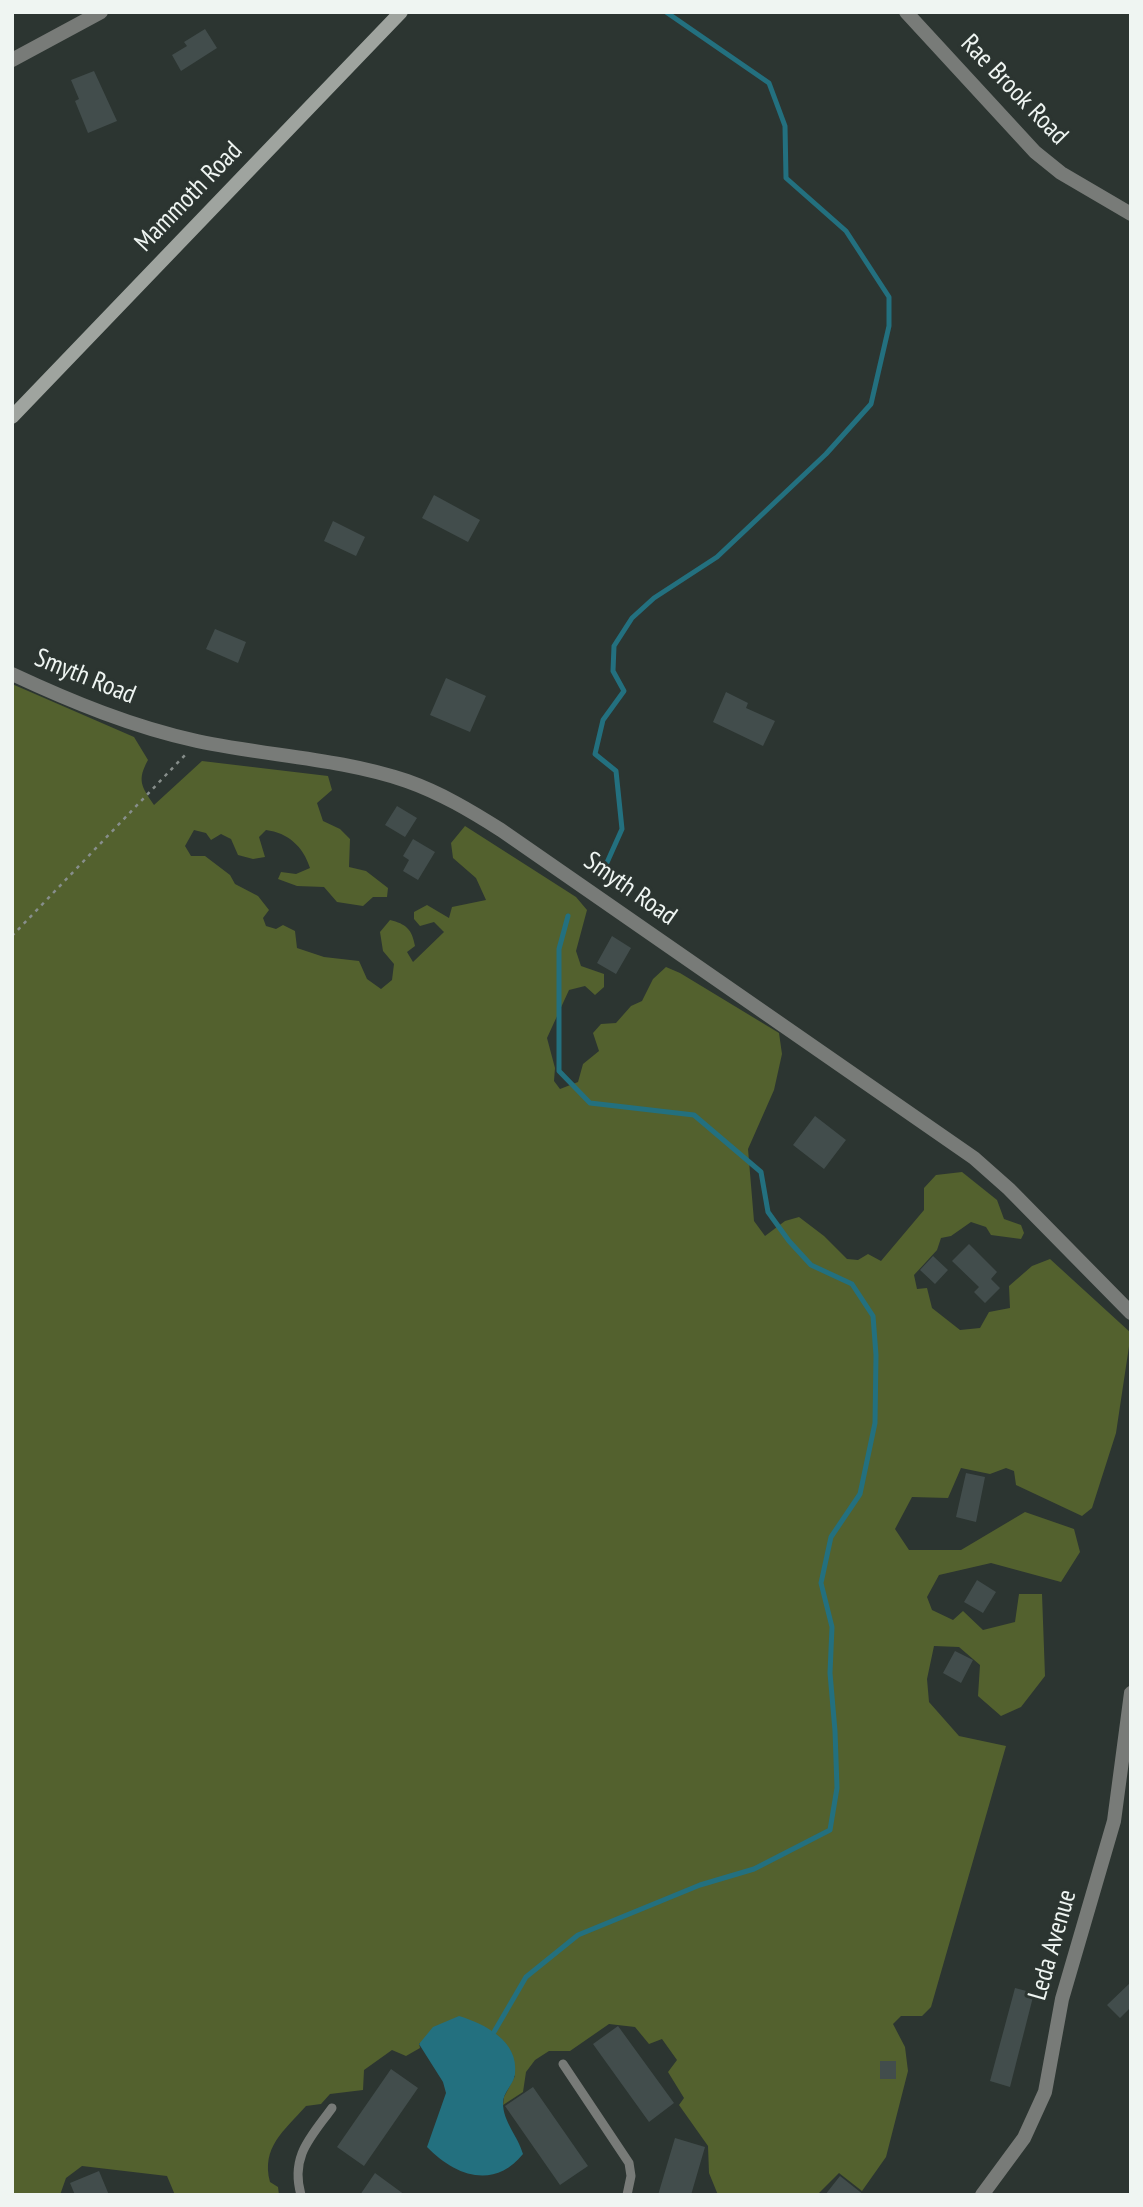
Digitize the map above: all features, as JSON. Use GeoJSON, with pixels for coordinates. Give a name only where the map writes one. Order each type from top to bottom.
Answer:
{"type":"FeatureCollection","features":[{"type":"Feature","properties":{"kind":"main road","name":"Mammoth Road"},"geometry":{"type":"LineString","coordinates":[[12,417],[392,16]]}},
{"type":"Feature","properties":{"kind":"street"},"geometry":{"type":"LineString","coordinates":[[12,60],[101,12]]}},
{"type":"Feature","properties":{"kind":"street","name":"Rae Brook Road"},"geometry":{"type":"LineString","coordinates":[[906,12],[1034,152],[1061,173],[1131,214]]}},
{"type":"Feature","properties":{"kind":"street","name":"Smyth Road"},"geometry":{"type":"LineString","coordinates":[[12,674],[105,713],[198,741],[356,767],[423,788],[481,817],[974,1158],[1009,1189],[1131,1313]]}},
{"type":"Feature","properties":{"kind":"street","name":"Leda Avenue"},"geometry":{"type":"LineString","coordinates":[[982,2195],[1024,2138],[1045,2092],[1062,1999],[1114,1821],[1131,1693]]}},
{"type":"Feature","properties":{"kind":"lane"},"geometry":{"type":"LineString","coordinates":[[563,2064],[629,2163],[631,2176],[627,2195]]}},
{"type":"Feature","properties":{"kind":"lane"},"geometry":{"type":"LineString","coordinates":[[301,2195],[297,2166],[301,2154],[332,2108]]}},
{"type":"Feature","properties":{"kind":"path"},"geometry":{"type":"LineString","coordinates":[[12,936],[198,741]]}},
{"type":"Feature","properties":{"kind":"green space"},"geometry":{"type":"Polygon","coordinates":[[[12,684],[134,737],[148,760],[142,773],[142,783],[154,805],[202,761],[328,776],[332,790],[317,803],[323,821],[340,829],[350,839],[349,867],[366,871],[388,888],[387,897],[373,897],[363,906],[337,902],[324,887],[297,886],[278,879],[281,872],[296,874],[310,868],[294,842],[274,832],[266,830],[259,837],[265,857],[253,859],[238,855],[231,839],[221,834],[211,840],[206,833],[194,830],[185,846],[191,856],[205,856],[230,875],[235,884],[258,896],[269,910],[263,918],[266,926],[276,929],[283,925],[295,931],[297,948],[324,957],[359,961],[367,979],[381,989],[392,980],[394,964],[383,951],[380,932],[390,920],[400,923],[410,931],[415,946],[407,952],[413,962],[444,932],[434,922],[420,926],[414,919],[414,912],[427,905],[449,918],[452,907],[486,900],[476,878],[453,858],[451,843],[465,826],[576,897],[587,910],[576,951],[581,966],[604,974],[604,987],[595,995],[585,986],[569,990],[547,1038],[555,1068],[554,1081],[560,1089],[578,1082],[583,1064],[599,1051],[593,1033],[601,1024],[616,1023],[631,1006],[642,1001],[653,979],[666,967],[779,1033],[782,1054],[774,1090],[748,1149],[754,1221],[765,1236],[785,1221],[799,1217],[824,1236],[847,1259],[858,1260],[868,1254],[881,1261],[924,1210],[924,1188],[936,1175],[962,1172],[997,1200],[1004,1219],[1021,1225],[1024,1233],[1021,1239],[991,1235],[986,1227],[971,1222],[951,1236],[941,1238],[937,1250],[914,1275],[917,1289],[927,1288],[932,1308],[960,1330],[980,1328],[989,1312],[1010,1308],[1009,1286],[1032,1266],[1050,1259],[1131,1333],[1116,1433],[1092,1508],[1082,1516],[1016,1485],[1014,1471],[1006,1468],[990,1474],[961,1468],[948,1498],[912,1497],[895,1529],[909,1550],[961,1550],[1025,1512],[1074,1529],[1080,1552],[1061,1582],[991,1563],[939,1575],[927,1597],[932,1610],[953,1620],[963,1611],[983,1630],[1015,1622],[1019,1594],[1042,1594],[1045,1676],[1021,1707],[1001,1716],[978,1696],[980,1665],[959,1647],[934,1646],[927,1679],[929,1702],[959,1736],[1006,1746],[931,2007],[922,2016],[901,2016],[893,2024],[905,2047],[908,2071],[886,2157],[862,2191],[839,2173],[817,2195],[718,2195],[709,2173],[708,2146],[679,2105],[684,2098],[668,2072],[677,2060],[662,2039],[649,2044],[635,2027],[609,2024],[570,2051],[549,2051],[535,2060],[526,2072],[523,2092],[503,2105],[504,2097],[515,2076],[419,2043],[420,2048],[406,2056],[392,2050],[364,2070],[363,2090],[330,2094],[321,2104],[306,2106],[276,2140],[268,2170],[270,2182],[278,2187],[279,2195],[175,2195],[167,2176],[82,2166],[66,2178],[60,2195],[12,2195],[12,684]]]}},
{"type":"Feature","properties":{"kind":"water"},"geometry":{"type":"Polygon","coordinates":[[[459,2016],[489,2029],[498,2036],[512,2052],[515,2062],[514,2078],[503,2103],[505,2116],[523,2154],[500,2172],[487,2175],[462,2171],[427,2147],[446,2093],[443,2082],[419,2044],[433,2027],[459,2016]]]}},
{"type":"Feature","properties":{"kind":"building"},"geometry":{"type":"Polygon","coordinates":[[[205,29],[217,48],[181,71],[172,55],[187,46],[184,42],[205,29]]]}},
{"type":"Feature","properties":{"kind":"building"},"geometry":{"type":"Polygon","coordinates":[[[94,71],[117,121],[88,133],[75,101],[79,99],[71,80],[94,71]]]}},
{"type":"Feature","properties":{"kind":"building"},"geometry":{"type":"Polygon","coordinates":[[[434,495],[480,520],[468,542],[422,518],[434,495]]]}},
{"type":"Feature","properties":{"kind":"building"},"geometry":{"type":"Polygon","coordinates":[[[333,521],[365,537],[356,556],[324,541],[333,521]]]}},
{"type":"Feature","properties":{"kind":"building"},"geometry":{"type":"Polygon","coordinates":[[[215,629],[246,642],[238,663],[206,649],[215,629]]]}},
{"type":"Feature","properties":{"kind":"building"},"geometry":{"type":"Polygon","coordinates":[[[446,678],[486,696],[470,732],[430,715],[446,678]]]}},
{"type":"Feature","properties":{"kind":"building"},"geometry":{"type":"Polygon","coordinates":[[[726,692],[748,703],[746,708],[775,721],[763,746],[713,722],[726,692]]]}},
{"type":"Feature","properties":{"kind":"building"},"geometry":{"type":"Polygon","coordinates":[[[397,806],[417,818],[405,837],[385,825],[397,806]]]}},
{"type":"Feature","properties":{"kind":"building"},"geometry":{"type":"Polygon","coordinates":[[[413,839],[435,852],[418,880],[403,871],[409,860],[403,856],[413,839]]]}},
{"type":"Feature","properties":{"kind":"building"},"geometry":{"type":"Polygon","coordinates":[[[612,936],[631,948],[616,974],[597,963],[612,936]]]}},
{"type":"Feature","properties":{"kind":"building"},"geometry":{"type":"Polygon","coordinates":[[[815,1116],[846,1140],[824,1169],[793,1145],[815,1116]]]}},
{"type":"Feature","properties":{"kind":"building"},"geometry":{"type":"Polygon","coordinates":[[[969,1244],[997,1272],[991,1279],[1000,1288],[985,1303],[974,1292],[979,1287],[952,1261],[969,1244]]]}},
{"type":"Feature","properties":{"kind":"building"},"geometry":{"type":"Polygon","coordinates":[[[933,1256],[948,1270],[935,1284],[920,1270],[933,1256]]]}},
{"type":"Feature","properties":{"kind":"building"},"geometry":{"type":"Polygon","coordinates":[[[966,1473],[985,1477],[976,1522],[956,1517],[966,1473]]]}},
{"type":"Feature","properties":{"kind":"building"},"geometry":{"type":"Polygon","coordinates":[[[977,1580],[996,1592],[983,1613],[964,1602],[977,1580]]]}},
{"type":"Feature","properties":{"kind":"building"},"geometry":{"type":"Polygon","coordinates":[[[955,1651],[973,1660],[961,1683],[943,1673],[955,1651]]]}},
{"type":"Feature","properties":{"kind":"building"},"geometry":{"type":"Polygon","coordinates":[[[1131,1982],[1131,2007],[1120,2018],[1107,2005],[1131,1982]]]}},
{"type":"Feature","properties":{"kind":"building"},"geometry":{"type":"Polygon","coordinates":[[[1015,1988],[1034,1993],[1010,2087],[990,2081],[1015,1988]]]}},
{"type":"Feature","properties":{"kind":"building"},"geometry":{"type":"Polygon","coordinates":[[[618,2026],[674,2103],[649,2122],[593,2044],[618,2026]]]}},
{"type":"Feature","properties":{"kind":"building"},"geometry":{"type":"Polygon","coordinates":[[[880,2061],[896,2061],[896,2079],[880,2079],[880,2061]]]}},
{"type":"Feature","properties":{"kind":"building"},"geometry":{"type":"Polygon","coordinates":[[[391,2069],[418,2088],[364,2166],[337,2147],[391,2069]]]}},
{"type":"Feature","properties":{"kind":"building"},"geometry":{"type":"Polygon","coordinates":[[[533,2087],[588,2166],[560,2185],[505,2106],[533,2087]]]}},
{"type":"Feature","properties":{"kind":"building"},"geometry":{"type":"Polygon","coordinates":[[[675,2138],[705,2147],[691,2195],[658,2195],[675,2138]]]}},
{"type":"Feature","properties":{"kind":"building"},"geometry":{"type":"Polygon","coordinates":[[[99,2171],[109,2195],[75,2195],[70,2183],[99,2171]]]}},
{"type":"Feature","properties":{"kind":"building"},"geometry":{"type":"Polygon","coordinates":[[[375,2173],[405,2195],[360,2195],[375,2173]]]}},
{"type":"Feature","properties":{"kind":"building"},"geometry":{"type":"Polygon","coordinates":[[[840,2176],[864,2195],[825,2195],[840,2176]]]}},
{"type":"Feature","properties":{"kind":"waterway"},"geometry":{"type":"LineString","coordinates":[[605,867],[622,829],[616,771],[595,754],[603,720],[624,691],[613,671],[614,646],[632,618],[654,598],[717,557],[826,454],[871,404],[889,326],[889,297],[846,231],[786,178],[785,126],[769,83],[666,12]]}},
{"type":"Feature","properties":{"kind":"waterway"},"geometry":{"type":"LineString","coordinates":[[494,2032],[526,1977],[578,1935],[700,1885],[754,1869],[830,1830],[837,1788],[830,1673],[832,1627],[821,1583],[831,1537],[860,1494],[875,1423],[876,1355],[873,1316],[852,1284],[811,1265],[789,1241],[768,1212],[761,1172],[694,1115],[590,1103],[559,1071],[559,949],[568,916]]}}]}
